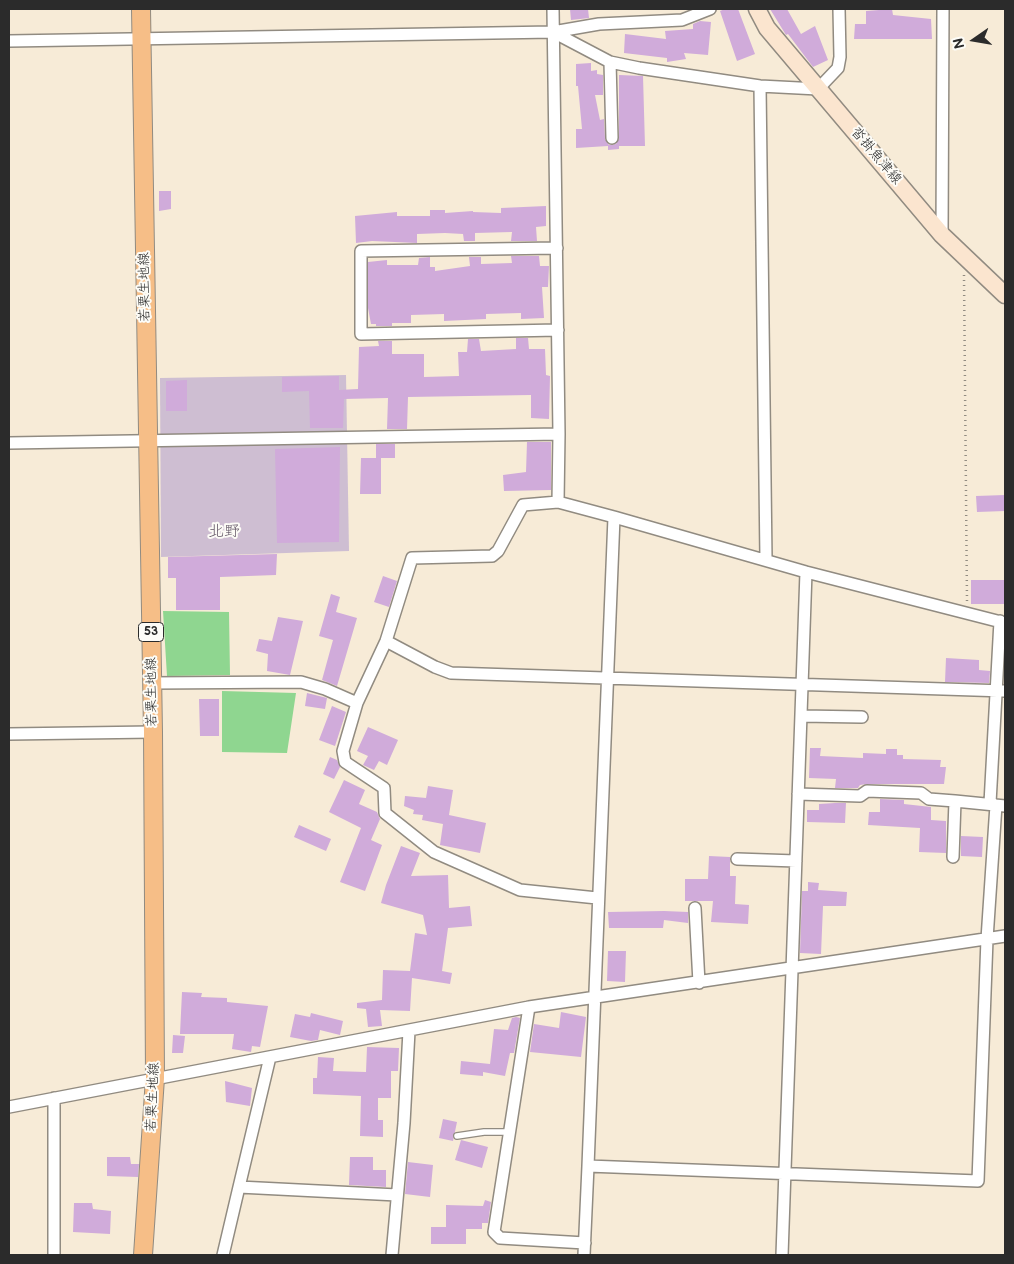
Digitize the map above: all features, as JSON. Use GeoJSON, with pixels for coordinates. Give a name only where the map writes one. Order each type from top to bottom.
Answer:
{"type":"FeatureCollection","features":[{"type":"Feature","properties":{"kind":"main road","name":"若栗生地線"},"geometry":{"type":"LineString","coordinates":[[140,9],[153,732],[155,1078],[143,1255]]}},
{"type":"Feature","properties":{"kind":"main road","name":"沓掛魚津線"},"geometry":{"type":"LineString","coordinates":[[757,9],[767,28],[942,235],[1005,295]]}},
{"type":"Feature","properties":{"kind":"street"},"geometry":{"type":"LineString","coordinates":[[553,9],[558,330],[558,502]]}},
{"type":"Feature","properties":{"kind":"street"},"geometry":{"type":"LineString","coordinates":[[9,40],[554,32],[599,24],[682,20],[710,9]]}},
{"type":"Feature","properties":{"kind":"street"},"geometry":{"type":"LineString","coordinates":[[554,32],[610,62],[760,86],[818,88],[838,68],[840,57],[839,9]]}},
{"type":"Feature","properties":{"kind":"street"},"geometry":{"type":"LineString","coordinates":[[942,235],[944,9]]}},
{"type":"Feature","properties":{"kind":"street"},"geometry":{"type":"LineString","coordinates":[[610,62],[612,138]]}},
{"type":"Feature","properties":{"kind":"street"},"geometry":{"type":"LineString","coordinates":[[760,86],[766,560]]}},
{"type":"Feature","properties":{"kind":"street"},"geometry":{"type":"LineString","coordinates":[[556,248],[361,251],[361,334],[558,330]]}},
{"type":"Feature","properties":{"kind":"street"},"geometry":{"type":"LineString","coordinates":[[9,442],[559,434]]}},
{"type":"Feature","properties":{"kind":"street"},"geometry":{"type":"LineString","coordinates":[[588,1166],[978,1181],[987,939],[997,805],[1002,622],[806,572],[614,516],[558,502],[523,506],[498,551],[492,556],[412,558],[386,641],[357,703],[343,751],[345,762],[384,788],[385,813],[434,852],[520,890],[597,898]]}},
{"type":"Feature","properties":{"kind":"street"},"geometry":{"type":"LineString","coordinates":[[584,1255],[596,998],[597,898],[614,516]]}},
{"type":"Feature","properties":{"kind":"street"},"geometry":{"type":"LineString","coordinates":[[782,1255],[806,572]]}},
{"type":"Feature","properties":{"kind":"street"},"geometry":{"type":"LineString","coordinates":[[386,641],[435,667],[451,673],[1001,691]]}},
{"type":"Feature","properties":{"kind":"street"},"geometry":{"type":"LineString","coordinates":[[152,684],[301,682],[325,689],[357,703]]}},
{"type":"Feature","properties":{"kind":"street"},"geometry":{"type":"LineString","coordinates":[[801,716],[862,717]]}},
{"type":"Feature","properties":{"kind":"street"},"geometry":{"type":"LineString","coordinates":[[9,734],[153,732]]}},
{"type":"Feature","properties":{"kind":"street"},"geometry":{"type":"LineString","coordinates":[[798,794],[860,796],[867,791],[921,793],[929,799],[997,805]]}},
{"type":"Feature","properties":{"kind":"street"},"geometry":{"type":"LineString","coordinates":[[953,856],[955,801]]}},
{"type":"Feature","properties":{"kind":"street"},"geometry":{"type":"LineString","coordinates":[[737,859],[796,862]]}},
{"type":"Feature","properties":{"kind":"street"},"geometry":{"type":"LineString","coordinates":[[696,908],[699,982]]}},
{"type":"Feature","properties":{"kind":"street"},"geometry":{"type":"LineString","coordinates":[[9,1107],[529,1007],[1005,936]]}},
{"type":"Feature","properties":{"kind":"street"},"geometry":{"type":"LineString","coordinates":[[529,1007],[494,1232],[500,1238],[585,1242]]}},
{"type":"Feature","properties":{"kind":"street"},"geometry":{"type":"LineString","coordinates":[[392,1255],[404,1123],[409,1031]]}},
{"type":"Feature","properties":{"kind":"street"},"geometry":{"type":"LineString","coordinates":[[223,1255],[270,1057]]}},
{"type":"Feature","properties":{"kind":"street"},"geometry":{"type":"LineString","coordinates":[[54,1098],[54,1255]]}},
{"type":"Feature","properties":{"kind":"street"},"geometry":{"type":"LineString","coordinates":[[239,1188],[397,1195]]}},
{"type":"Feature","properties":{"kind":"lane"},"geometry":{"type":"LineString","coordinates":[[457,1136],[484,1132],[509,1132]]}},
{"type":"Feature","properties":{"kind":"path"},"geometry":{"type":"LineString","coordinates":[[963,255],[967,613]]}},
{"type":"Feature","properties":{"kind":"shaded area"},"geometry":{"type":"Polygon","coordinates":[[[346,375],[349,551],[161,557],[160,378],[346,375]]]}},
{"type":"Feature","properties":{"kind":"green space"},"geometry":{"type":"Polygon","coordinates":[[[163,611],[229,612],[230,675],[167,676],[163,611]]]}},
{"type":"Feature","properties":{"kind":"green space"},"geometry":{"type":"Polygon","coordinates":[[[222,691],[296,693],[287,753],[222,752],[222,691]]]}},
{"type":"Feature","properties":{"kind":"building"},"geometry":{"type":"Polygon","coordinates":[[[570,9],[588,9],[589,18],[571,20],[570,9]]]}},
{"type":"Feature","properties":{"kind":"building"},"geometry":{"type":"Polygon","coordinates":[[[738,9],[755,54],[737,61],[720,11],[738,9]]]}},
{"type":"Feature","properties":{"kind":"building"},"geometry":{"type":"Polygon","coordinates":[[[770,9],[787,9],[801,34],[815,26],[828,60],[813,67],[788,34],[786,35],[770,9]]]}},
{"type":"Feature","properties":{"kind":"building"},"geometry":{"type":"Polygon","coordinates":[[[892,9],[893,15],[931,19],[932,39],[854,39],[855,24],[866,24],[866,11],[892,9]]]}},
{"type":"Feature","properties":{"kind":"building"},"geometry":{"type":"Polygon","coordinates":[[[700,21],[711,22],[708,55],[684,53],[686,59],[667,62],[667,58],[624,53],[625,34],[666,39],[665,31],[693,29],[693,24],[700,21]]]}},
{"type":"Feature","properties":{"kind":"building"},"geometry":{"type":"Polygon","coordinates":[[[591,63],[591,71],[597,70],[597,74],[603,75],[603,95],[595,95],[600,120],[604,119],[605,139],[609,145],[616,144],[619,138],[619,75],[643,76],[645,146],[619,146],[619,149],[608,150],[608,146],[576,148],[576,129],[582,129],[578,86],[576,86],[576,64],[591,63]]]}},
{"type":"Feature","properties":{"kind":"building"},"geometry":{"type":"Polygon","coordinates":[[[159,191],[171,191],[171,209],[159,211],[159,191]]]}},
{"type":"Feature","properties":{"kind":"building"},"geometry":{"type":"Polygon","coordinates":[[[546,206],[546,226],[536,227],[537,241],[511,241],[512,232],[475,233],[475,241],[464,241],[463,234],[445,233],[417,234],[417,243],[372,241],[356,243],[355,216],[397,212],[397,216],[430,216],[430,210],[445,210],[445,213],[473,211],[501,213],[501,208],[546,206]]]}},
{"type":"Feature","properties":{"kind":"building"},"geometry":{"type":"Polygon","coordinates":[[[511,256],[539,256],[540,266],[549,266],[548,287],[542,287],[544,318],[521,319],[521,313],[486,314],[486,319],[444,321],[444,314],[411,315],[411,323],[392,323],[392,326],[376,326],[376,324],[371,324],[368,308],[368,262],[387,260],[387,265],[418,265],[419,258],[430,257],[430,267],[435,267],[435,271],[470,266],[469,257],[481,257],[481,264],[512,263],[511,256]]]}},
{"type":"Feature","properties":{"kind":"building"},"geometry":{"type":"Polygon","coordinates":[[[516,338],[528,338],[529,349],[545,349],[546,375],[550,376],[549,419],[531,418],[531,395],[408,397],[407,429],[387,429],[388,398],[344,399],[343,428],[310,428],[309,391],[282,392],[282,377],[339,376],[339,390],[358,389],[359,347],[379,346],[378,341],[392,341],[392,354],[424,354],[424,377],[459,376],[458,352],[467,352],[468,339],[479,339],[481,351],[516,349],[516,338]]]}},
{"type":"Feature","properties":{"kind":"building"},"geometry":{"type":"Polygon","coordinates":[[[187,380],[187,411],[166,411],[166,381],[187,380]]]}},
{"type":"Feature","properties":{"kind":"building"},"geometry":{"type":"Polygon","coordinates":[[[527,442],[551,442],[551,490],[504,491],[503,475],[526,472],[527,442]]]}},
{"type":"Feature","properties":{"kind":"building"},"geometry":{"type":"Polygon","coordinates":[[[376,444],[395,444],[395,458],[381,458],[381,494],[360,494],[361,458],[376,458],[376,444]]]}},
{"type":"Feature","properties":{"kind":"building"},"geometry":{"type":"Polygon","coordinates":[[[340,447],[339,542],[277,543],[275,449],[340,447]]]}},
{"type":"Feature","properties":{"kind":"building"},"geometry":{"type":"Polygon","coordinates":[[[1005,495],[1005,511],[977,512],[976,496],[1005,495]]]}},
{"type":"Feature","properties":{"kind":"building"},"geometry":{"type":"Polygon","coordinates":[[[277,554],[276,575],[220,577],[220,610],[176,610],[176,578],[168,578],[168,557],[277,554]]]}},
{"type":"Feature","properties":{"kind":"building"},"geometry":{"type":"Polygon","coordinates":[[[383,576],[397,581],[389,607],[374,602],[383,576]]]}},
{"type":"Feature","properties":{"kind":"building"},"geometry":{"type":"Polygon","coordinates":[[[971,580],[1005,580],[1005,604],[971,604],[971,580]]]}},
{"type":"Feature","properties":{"kind":"building"},"geometry":{"type":"Polygon","coordinates":[[[331,594],[340,597],[336,612],[357,618],[337,686],[322,680],[333,640],[319,636],[331,594]]]}},
{"type":"Feature","properties":{"kind":"building"},"geometry":{"type":"Polygon","coordinates":[[[278,617],[303,621],[290,675],[267,671],[268,654],[256,651],[259,639],[272,641],[278,617]]]}},
{"type":"Feature","properties":{"kind":"building"},"geometry":{"type":"Polygon","coordinates":[[[946,658],[979,660],[979,670],[990,671],[989,683],[945,682],[946,658]]]}},
{"type":"Feature","properties":{"kind":"building"},"geometry":{"type":"Polygon","coordinates":[[[307,693],[327,698],[325,709],[305,706],[307,693]]]}},
{"type":"Feature","properties":{"kind":"building"},"geometry":{"type":"Polygon","coordinates":[[[199,699],[219,699],[219,736],[200,736],[199,699]]]}},
{"type":"Feature","properties":{"kind":"building"},"geometry":{"type":"Polygon","coordinates":[[[332,706],[346,712],[335,746],[319,740],[332,706]]]}},
{"type":"Feature","properties":{"kind":"building"},"geometry":{"type":"Polygon","coordinates":[[[368,727],[398,740],[387,765],[379,761],[374,770],[363,765],[368,756],[357,751],[368,727]]]}},
{"type":"Feature","properties":{"kind":"building"},"geometry":{"type":"Polygon","coordinates":[[[810,748],[821,748],[820,756],[863,758],[863,753],[886,754],[886,749],[897,749],[897,755],[903,755],[903,759],[941,760],[940,767],[946,767],[944,784],[867,784],[860,785],[858,788],[835,788],[836,779],[809,778],[810,748]]]}},
{"type":"Feature","properties":{"kind":"building"},"geometry":{"type":"Polygon","coordinates":[[[330,757],[337,760],[340,767],[334,779],[323,774],[330,757]]]}},
{"type":"Feature","properties":{"kind":"building"},"geometry":{"type":"Polygon","coordinates":[[[344,780],[365,790],[359,804],[377,812],[380,819],[371,840],[382,845],[365,891],[340,882],[361,828],[329,812],[344,780]]]}},
{"type":"Feature","properties":{"kind":"building"},"geometry":{"type":"Polygon","coordinates":[[[428,786],[453,790],[449,815],[486,823],[480,853],[440,845],[443,824],[422,820],[423,815],[413,814],[414,810],[404,806],[405,796],[426,798],[428,786]]]}},
{"type":"Feature","properties":{"kind":"building"},"geometry":{"type":"Polygon","coordinates":[[[880,799],[904,800],[904,804],[931,807],[931,820],[946,821],[946,853],[919,852],[920,828],[868,825],[869,812],[880,812],[880,799]]]}},
{"type":"Feature","properties":{"kind":"building"},"geometry":{"type":"Polygon","coordinates":[[[846,803],[845,823],[807,822],[807,810],[819,810],[819,804],[846,803]]]}},
{"type":"Feature","properties":{"kind":"building"},"geometry":{"type":"Polygon","coordinates":[[[299,825],[331,839],[326,851],[294,837],[299,825]]]}},
{"type":"Feature","properties":{"kind":"building"},"geometry":{"type":"Polygon","coordinates":[[[961,836],[983,837],[982,857],[961,856],[961,836]]]}},
{"type":"Feature","properties":{"kind":"building"},"geometry":{"type":"Polygon","coordinates":[[[401,846],[420,853],[411,876],[448,875],[449,908],[470,906],[472,926],[448,928],[442,971],[452,973],[450,984],[412,978],[410,1011],[380,1010],[382,1026],[368,1027],[366,1009],[357,1008],[357,1003],[382,1000],[383,970],[410,971],[415,933],[427,935],[423,915],[381,903],[401,846]]]}},
{"type":"Feature","properties":{"kind":"building"},"geometry":{"type":"Polygon","coordinates":[[[709,856],[730,857],[730,876],[736,876],[735,904],[749,905],[748,924],[711,922],[713,901],[685,901],[685,879],[708,879],[709,856]]]}},
{"type":"Feature","properties":{"kind":"building"},"geometry":{"type":"Polygon","coordinates":[[[808,882],[819,883],[818,890],[847,892],[846,906],[823,906],[821,954],[800,953],[802,891],[808,891],[808,882]]]}},
{"type":"Feature","properties":{"kind":"building"},"geometry":{"type":"Polygon","coordinates":[[[608,912],[688,912],[688,923],[664,920],[663,928],[609,928],[608,912]]]}},
{"type":"Feature","properties":{"kind":"building"},"geometry":{"type":"Polygon","coordinates":[[[608,951],[626,951],[625,982],[607,981],[608,951]]]}},
{"type":"Feature","properties":{"kind":"building"},"geometry":{"type":"Polygon","coordinates":[[[182,992],[202,993],[201,997],[227,998],[227,1002],[268,1006],[260,1047],[252,1046],[251,1052],[232,1049],[234,1034],[180,1034],[182,992]]]}},
{"type":"Feature","properties":{"kind":"building"},"geometry":{"type":"Polygon","coordinates":[[[561,1012],[586,1017],[581,1057],[530,1052],[534,1024],[559,1028],[561,1012]]]}},
{"type":"Feature","properties":{"kind":"building"},"geometry":{"type":"Polygon","coordinates":[[[311,1013],[343,1021],[340,1035],[320,1030],[318,1040],[311,1041],[290,1037],[295,1014],[310,1017],[311,1013]]]}},
{"type":"Feature","properties":{"kind":"building"},"geometry":{"type":"Polygon","coordinates":[[[512,1018],[520,1018],[514,1053],[510,1053],[505,1076],[483,1072],[483,1076],[460,1074],[461,1061],[490,1064],[494,1029],[508,1030],[512,1018]]]}},
{"type":"Feature","properties":{"kind":"building"},"geometry":{"type":"Polygon","coordinates":[[[173,1035],[185,1036],[183,1053],[172,1053],[173,1035]]]}},
{"type":"Feature","properties":{"kind":"building"},"geometry":{"type":"Polygon","coordinates":[[[367,1047],[399,1048],[398,1071],[391,1071],[391,1098],[378,1098],[378,1120],[383,1120],[383,1137],[360,1136],[361,1096],[313,1094],[313,1078],[317,1078],[318,1057],[334,1058],[333,1071],[366,1072],[367,1047]]]}},
{"type":"Feature","properties":{"kind":"building"},"geometry":{"type":"Polygon","coordinates":[[[225,1081],[252,1088],[250,1106],[226,1102],[225,1081]]]}},
{"type":"Feature","properties":{"kind":"building"},"geometry":{"type":"Polygon","coordinates":[[[443,1119],[457,1122],[453,1141],[439,1138],[443,1119]]]}},
{"type":"Feature","properties":{"kind":"building"},"geometry":{"type":"Polygon","coordinates":[[[461,1140],[488,1147],[482,1168],[455,1160],[461,1140]]]}},
{"type":"Feature","properties":{"kind":"building"},"geometry":{"type":"Polygon","coordinates":[[[107,1157],[130,1157],[131,1164],[139,1164],[138,1177],[107,1176],[107,1157]]]}},
{"type":"Feature","properties":{"kind":"building"},"geometry":{"type":"Polygon","coordinates":[[[350,1157],[373,1157],[373,1170],[386,1170],[386,1187],[349,1185],[350,1157]]]}},
{"type":"Feature","properties":{"kind":"building"},"geometry":{"type":"Polygon","coordinates":[[[408,1162],[433,1165],[430,1197],[405,1194],[408,1162]]]}},
{"type":"Feature","properties":{"kind":"building"},"geometry":{"type":"Polygon","coordinates":[[[485,1200],[491,1202],[488,1223],[482,1223],[482,1229],[466,1229],[466,1244],[431,1244],[431,1227],[446,1227],[446,1205],[483,1206],[485,1200]]]}},
{"type":"Feature","properties":{"kind":"building"},"geometry":{"type":"Polygon","coordinates":[[[74,1203],[92,1203],[93,1209],[111,1211],[110,1234],[73,1232],[74,1203]]]}},
{"type":"Feature","properties":{"kind":"district","name":"北野"},"geometry":{"type":"Point","coordinates":[224,532]}}]}
